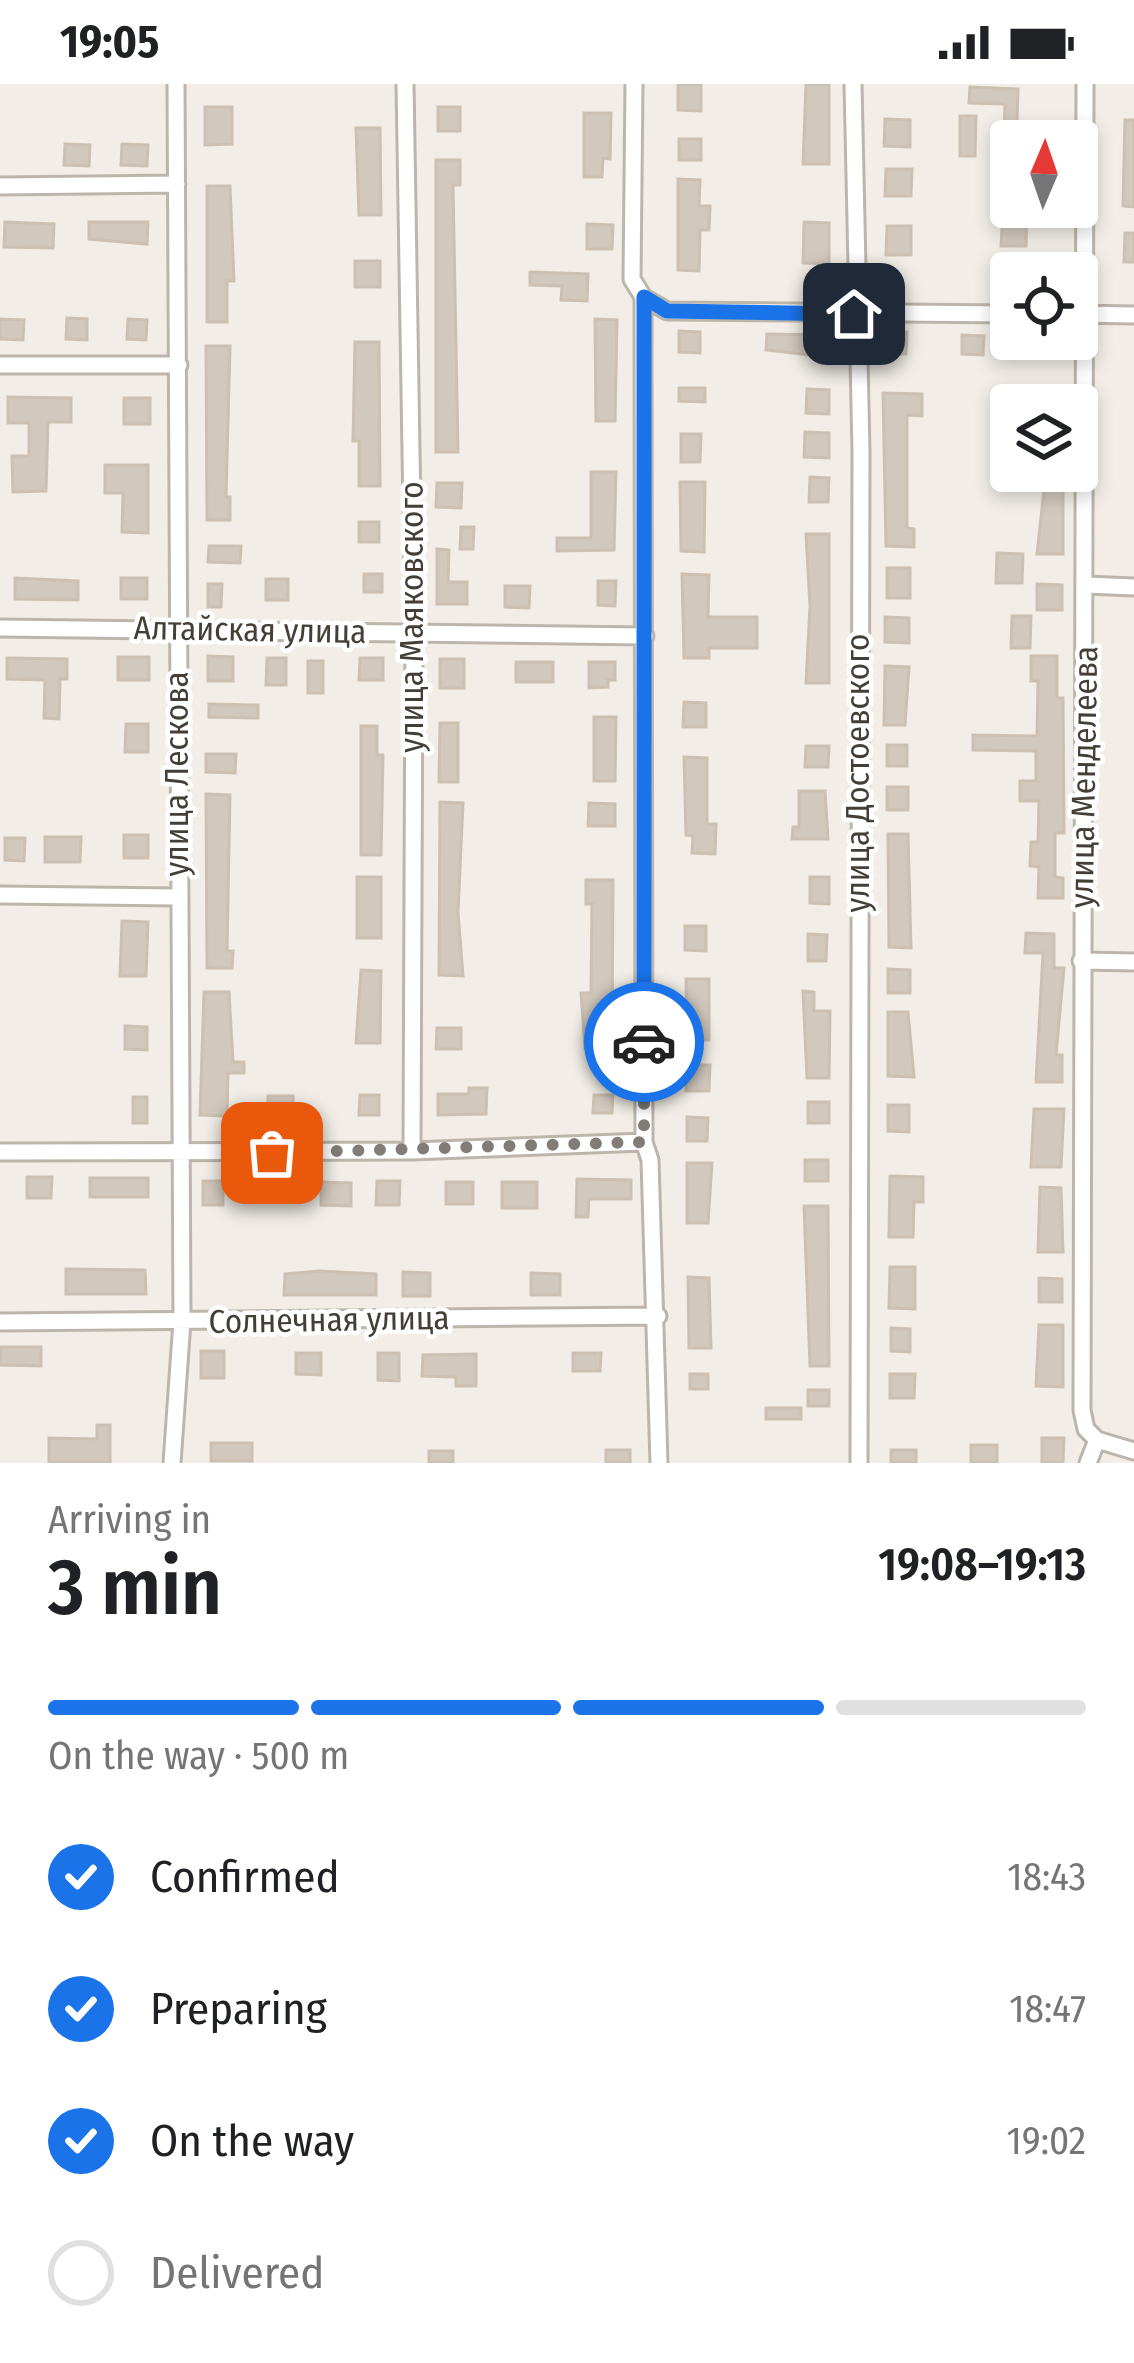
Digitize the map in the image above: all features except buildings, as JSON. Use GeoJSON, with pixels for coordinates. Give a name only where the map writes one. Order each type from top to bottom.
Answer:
{"type":"FeatureCollection","features":[{"type":"Feature","properties":{"kind":"street","name":"улица Лескова"},"geometry":{"type":"LineString","coordinates":[[172,1463],[182,1321],[176,84]]}},
{"type":"Feature","properties":{"kind":"street","name":"улица Маяковского"},"geometry":{"type":"LineString","coordinates":[[405,84],[414,634],[412,1151]]}},
{"type":"Feature","properties":{"kind":"street"},"geometry":{"type":"LineString","coordinates":[[634,84],[632,279],[644,297],[667,311],[990,314]]}},
{"type":"Feature","properties":{"kind":"street","name":"улица Достоевского"},"geometry":{"type":"LineString","coordinates":[[853,84],[860,451],[859,1463]]}},
{"type":"Feature","properties":{"kind":"street","name":"улица Менделеева"},"geometry":{"type":"LineString","coordinates":[[1081,252],[1085,84]]}},
{"type":"Feature","properties":{"kind":"street"},"geometry":{"type":"LineString","coordinates":[[0,186],[177,184]]}},
{"type":"Feature","properties":{"kind":"street"},"geometry":{"type":"LineString","coordinates":[[644,297],[644,1142],[650,1160],[658,1316],[659,1463]]}},
{"type":"Feature","properties":{"kind":"street"},"geometry":{"type":"LineString","coordinates":[[1098,314],[1134,315]]}},
{"type":"Feature","properties":{"kind":"street","name":"улица Менделеева"},"geometry":{"type":"LineString","coordinates":[[1081,360],[1086,585],[1082,1411],[1086,1429],[1097,1440]]}},
{"type":"Feature","properties":{"kind":"street"},"geometry":{"type":"LineString","coordinates":[[0,365],[178,365]]}},
{"type":"Feature","properties":{"kind":"street"},"geometry":{"type":"LineString","coordinates":[[1086,585],[1134,587]]}},
{"type":"Feature","properties":{"kind":"street","name":"Алтайская улица"},"geometry":{"type":"LineString","coordinates":[[0,628],[645,636]]}},
{"type":"Feature","properties":{"kind":"street"},"geometry":{"type":"LineString","coordinates":[[0,895],[177,897]]}},
{"type":"Feature","properties":{"kind":"street"},"geometry":{"type":"LineString","coordinates":[[1081,961],[1134,962]]}},
{"type":"Feature","properties":{"kind":"street"},"geometry":{"type":"LineString","coordinates":[[0,1152],[412,1151],[644,1142]]}},
{"type":"Feature","properties":{"kind":"street","name":"Солнечная улица"},"geometry":{"type":"LineString","coordinates":[[0,1322],[658,1316]]}},
{"type":"Feature","properties":{"kind":"street"},"geometry":{"type":"LineString","coordinates":[[1088,1463],[1097,1440],[1134,1451]]}},
{"type":"Feature","properties":{"kind":"way so far"},"geometry":{"type":"LineString","coordinates":[[272,1153],[644,1142],[644,1042]]}},
{"type":"Feature","properties":{"kind":"route"},"geometry":{"type":"LineString","coordinates":[[644,1042],[644,297],[667,311],[854,314]]}}]}
